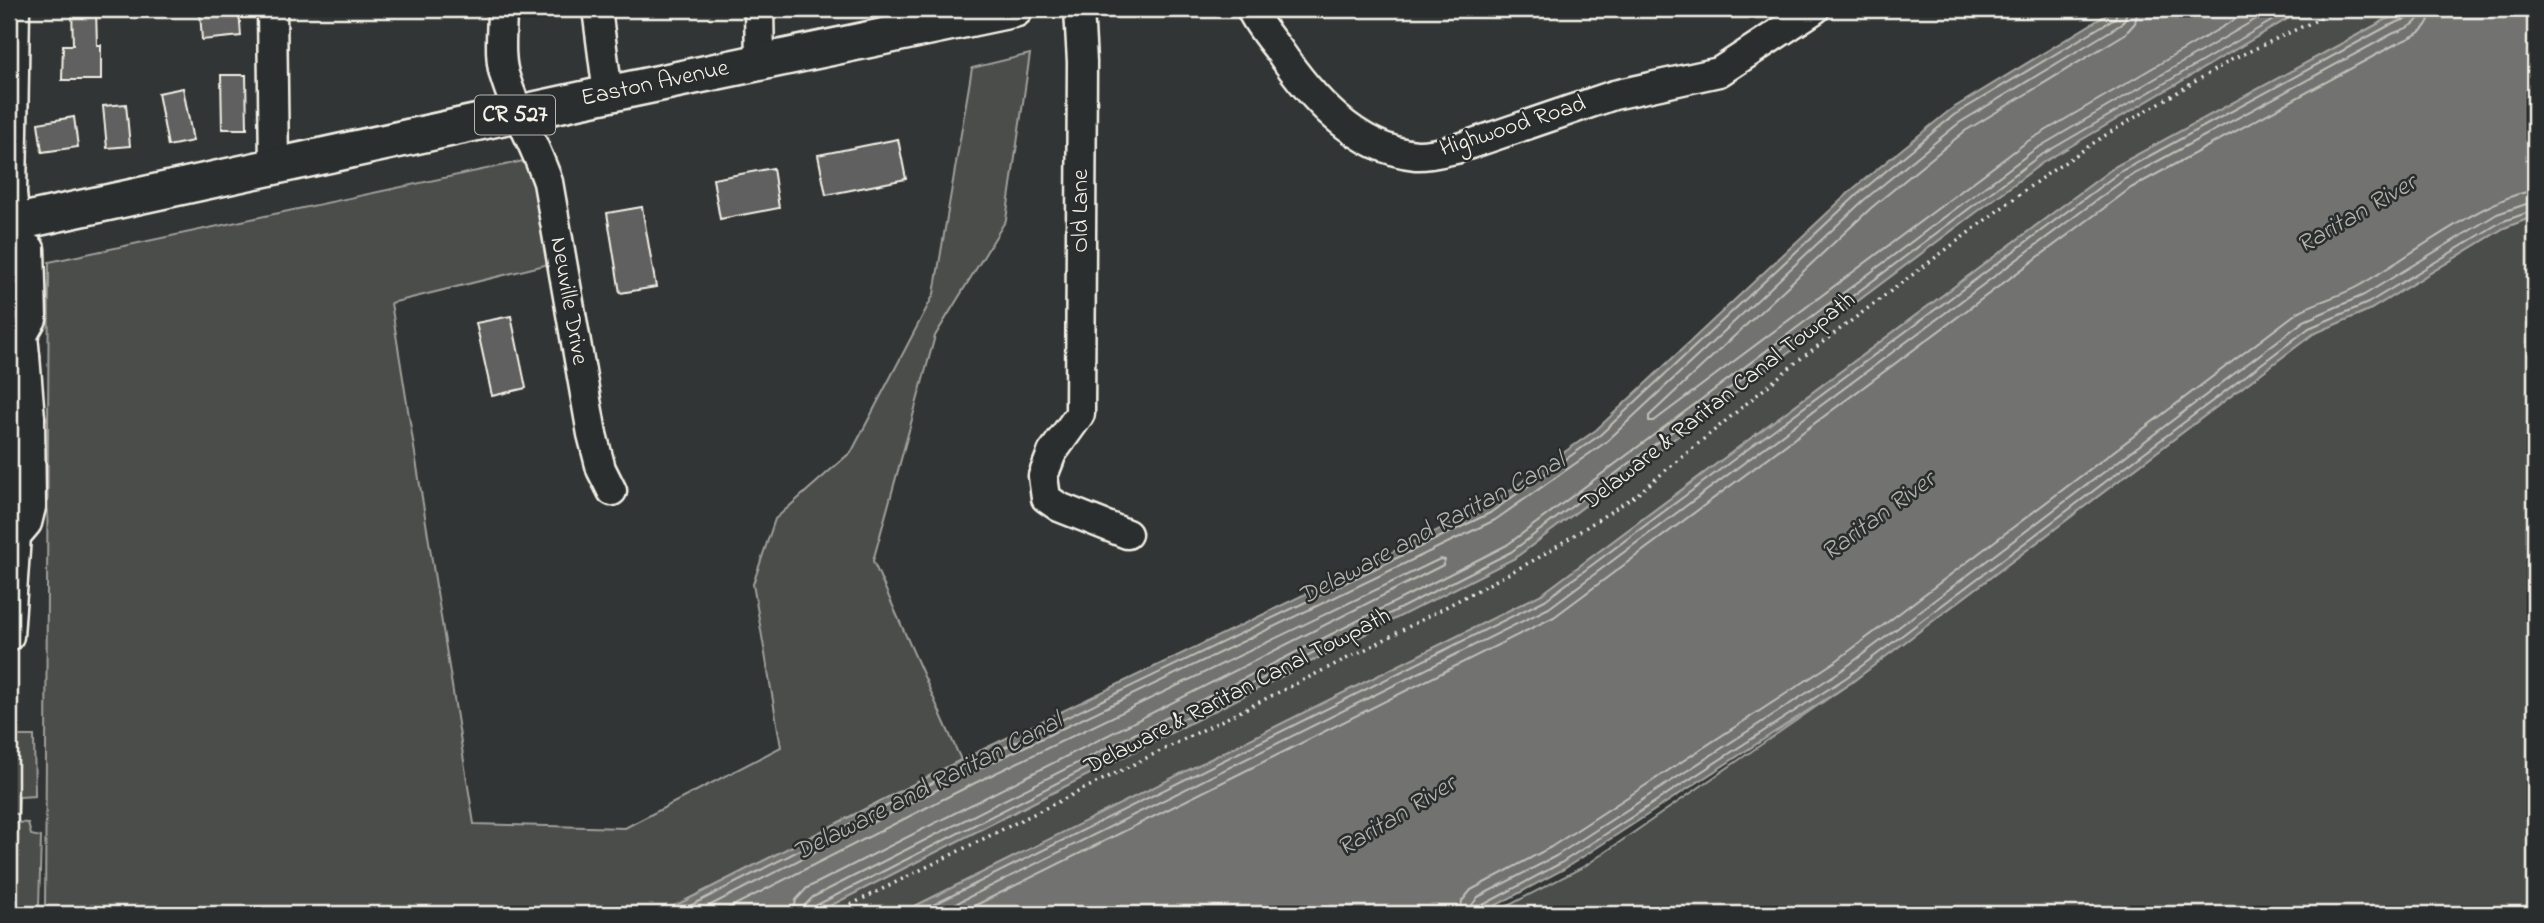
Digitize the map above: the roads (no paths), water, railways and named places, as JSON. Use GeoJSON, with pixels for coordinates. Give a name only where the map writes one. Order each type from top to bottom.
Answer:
{"type":"FeatureCollection","features":[{"type":"Feature","properties":{"kind":"main road","name":"Easton Avenue"},"geometry":{"type":"LineString","coordinates":[[12,239],[274,167],[760,62],[956,16],[1015,9]]}},
{"type":"Feature","properties":{"kind":"street"},"geometry":{"type":"LineString","coordinates":[[9,636],[12,536],[27,523],[31,507],[30,418],[14,350],[32,319],[30,249],[12,239],[15,9]]}},
{"type":"Feature","properties":{"kind":"street"},"geometry":{"type":"LineString","coordinates":[[272,9],[274,167]]}},
{"type":"Feature","properties":{"kind":"street","name":"Neuville Drive"},"geometry":{"type":"LineString","coordinates":[[502,9],[505,79],[537,149],[548,182],[592,434],[601,469],[612,491]]}},
{"type":"Feature","properties":{"kind":"street"},"geometry":{"type":"LineString","coordinates":[[597,9],[608,94]]}},
{"type":"Feature","properties":{"kind":"street"},"geometry":{"type":"LineString","coordinates":[[759,9],[760,62]]}},
{"type":"Feature","properties":{"kind":"street","name":"Old Lane"},"geometry":{"type":"LineString","coordinates":[[1079,9],[1082,62],[1080,414],[1052,453],[1043,476],[1046,498],[1059,507],[1126,534]]}},
{"type":"Feature","properties":{"kind":"street","name":"Highwood Road"},"geometry":{"type":"LineString","coordinates":[[1251,9],[1300,81],[1335,116],[1373,143],[1416,155],[1459,148],[1614,95],[1719,72],[1815,9]]}},
{"type":"Feature","properties":{"kind":"street"},"geometry":{"type":"LineString","coordinates":[[9,506],[11,419],[30,418]]}},
{"type":"Feature","properties":{"kind":"water","name":"Delaware and Raritan Canal"},"geometry":{"type":"Polygon","coordinates":[[[2116,9],[2311,9],[2289,18],[2042,163],[1515,558],[814,914],[659,914],[961,760],[1486,507],[1596,430],[1854,188],[1950,110],[2116,9]]]}},
{"type":"Feature","properties":{"kind":"water","name":"Raritan River"},"geometry":{"type":"Polygon","coordinates":[[[2413,9],[2535,9],[2535,216],[2504,228],[2371,309],[2313,334],[1852,682],[1564,869],[1480,914],[899,914],[1542,594],[2116,166],[2385,20],[2413,9]]]}}]}
